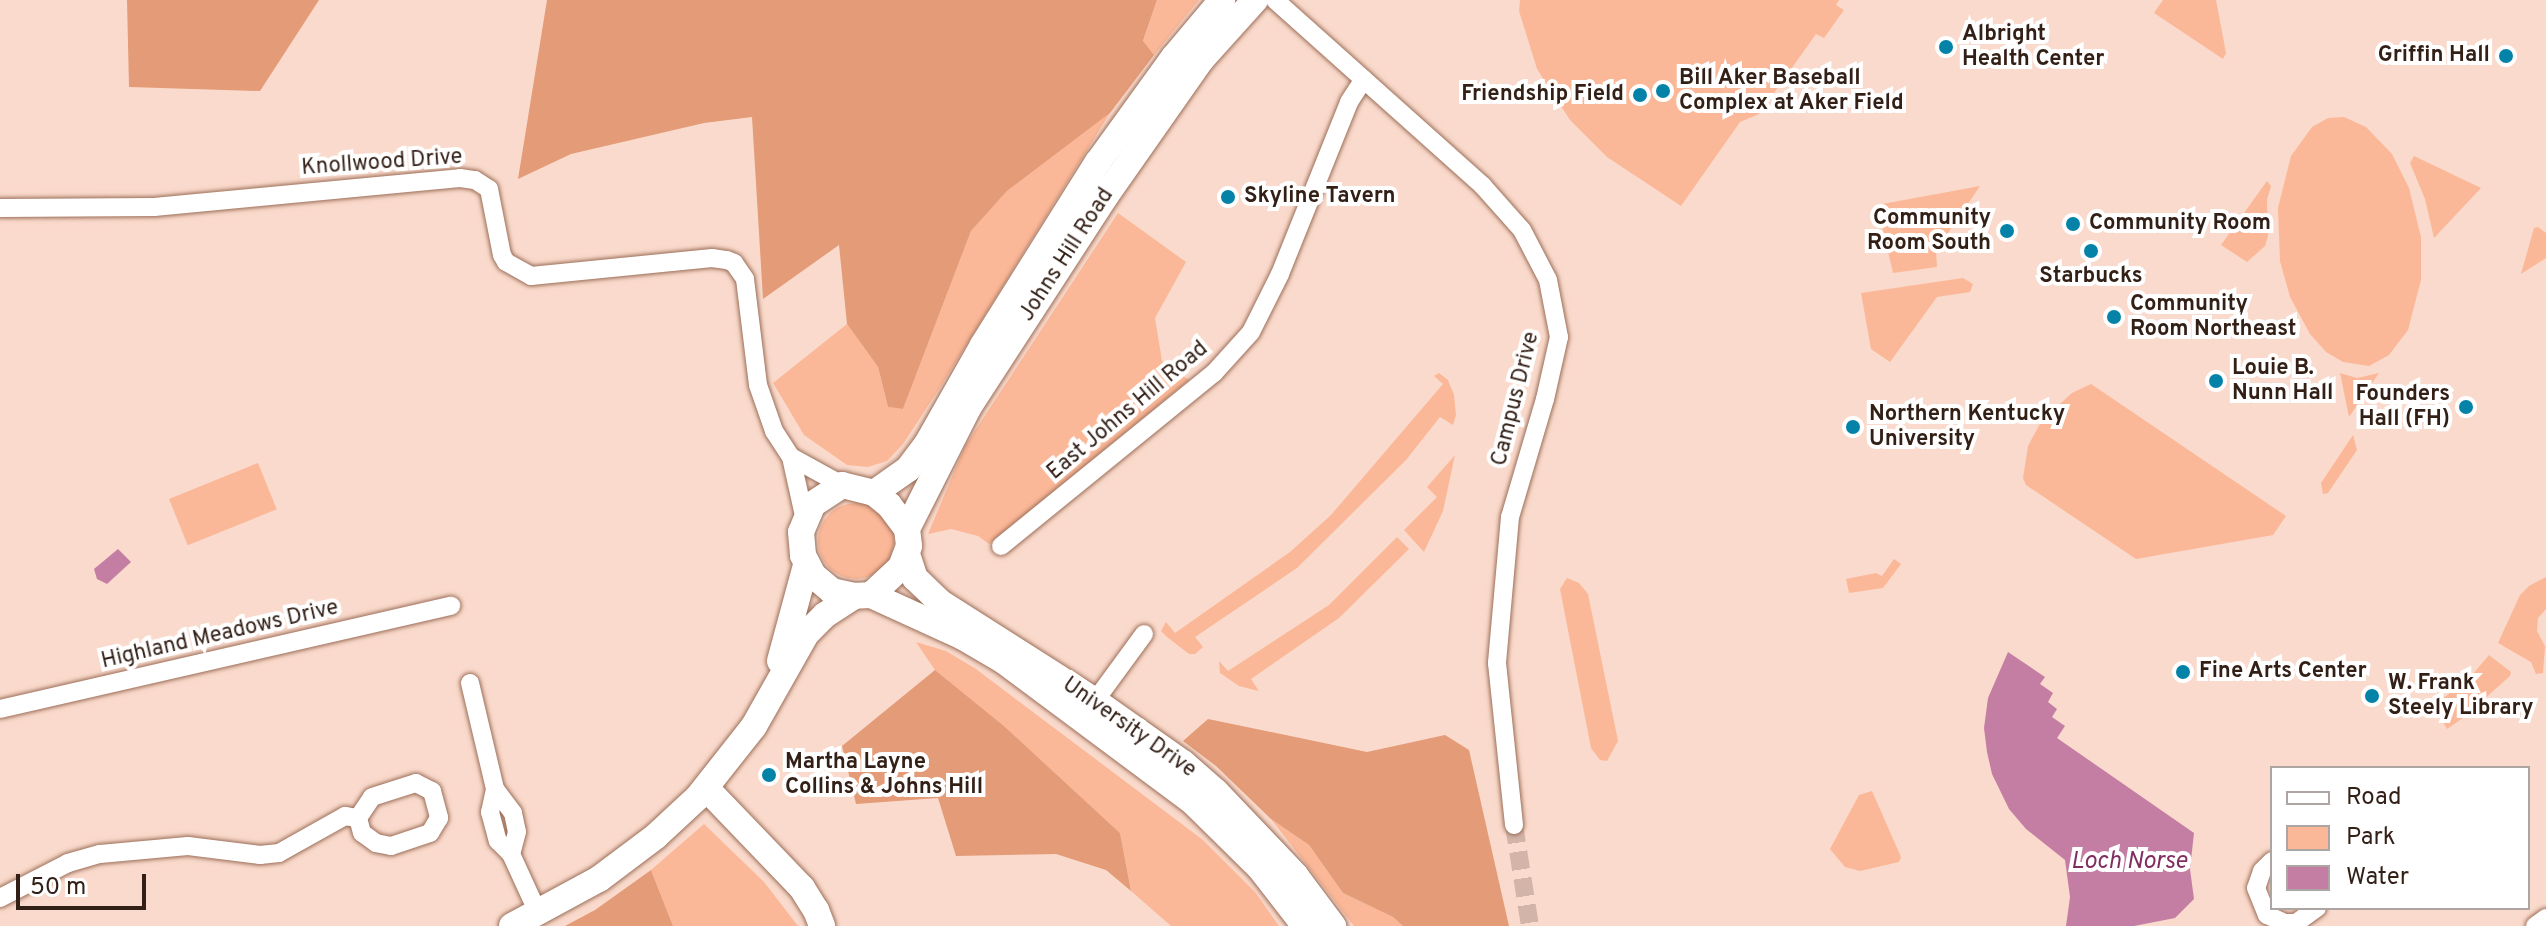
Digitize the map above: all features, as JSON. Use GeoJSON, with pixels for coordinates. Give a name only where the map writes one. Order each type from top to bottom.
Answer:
{"type":"FeatureCollection","features":[{"type":"Feature","properties":{"kind":"main road","name":"Johns Hill Road"},"geometry":{"type":"LineString","coordinates":[[874,493],[908,469],[927,444],[983,345],[1098,162],[1158,78],[1222,0]]}},
{"type":"Feature","properties":{"kind":"main road","name":"Johns Hill Road"},"geometry":{"type":"LineString","coordinates":[[907,542],[968,408],[1105,197],[1201,60],[1255,0]]}},
{"type":"Feature","properties":{"kind":"main road"},"geometry":{"type":"LineString","coordinates":[[512,926],[599,879],[630,857],[706,788],[754,726],[806,634],[825,615],[863,596],[893,577],[907,542],[889,505],[874,493],[842,485],[813,504],[805,520],[801,544],[806,565],[821,584],[863,596]]}},
{"type":"Feature","properties":{"kind":"main road","name":"University Drive"},"geometry":{"type":"LineString","coordinates":[[907,542],[924,590],[1095,701],[1183,763],[1216,792],[1295,875],[1333,926]]}},
{"type":"Feature","properties":{"kind":"main road"},"geometry":{"type":"LineString","coordinates":[[772,696],[806,565]]}},
{"type":"Feature","properties":{"kind":"main road","name":"University Drive"},"geometry":{"type":"LineString","coordinates":[[863,596],[963,637],[1004,661],[1193,802],[1260,868],[1305,926]]}},
{"type":"Feature","properties":{"kind":"main road"},"geometry":{"type":"LineString","coordinates":[[706,788],[802,888],[822,926]]}},
{"type":"Feature","properties":{"kind":"street","name":"Campus Drive"},"geometry":{"type":"LineString","coordinates":[[1275,0],[1508,212],[1540,260],[1556,312],[1559,337],[1545,399],[1510,517],[1502,586],[1497,663],[1514,825]]}},
{"type":"Feature","properties":{"kind":"street","name":"East Johns Hill Road"},"geometry":{"type":"LineString","coordinates":[[1001,546],[1214,373],[1251,332],[1280,274],[1349,102],[1364,79]]}},
{"type":"Feature","properties":{"kind":"street","name":"Knollwood Drive"},"geometry":{"type":"LineString","coordinates":[[0,208],[154,207],[405,182],[475,180],[489,189],[506,262],[531,276],[712,258],[734,263],[745,279],[758,385],[774,431],[791,457],[805,520]]}},
{"type":"Feature","properties":{"kind":"street"},"geometry":{"type":"LineString","coordinates":[[791,457],[842,485]]}},
{"type":"Feature","properties":{"kind":"street","name":"Highland Meadows Drive"},"geometry":{"type":"LineString","coordinates":[[0,709],[451,606]]}},
{"type":"Feature","properties":{"kind":"street"},"geometry":{"type":"LineString","coordinates":[[1095,701],[1144,634]]}},
{"type":"Feature","properties":{"kind":"street"},"geometry":{"type":"LineString","coordinates":[[470,683],[495,789],[490,812],[498,841],[511,854],[538,913]]}},
{"type":"Feature","properties":{"kind":"street"},"geometry":{"type":"LineString","coordinates":[[0,898],[68,863],[100,854],[188,846],[260,855],[279,853],[345,816],[358,818]]}},
{"type":"Feature","properties":{"kind":"street"},"geometry":{"type":"LineString","coordinates":[[2270,864],[2258,879],[2257,897],[2267,915],[2286,925],[2310,918]]}},
{"type":"Feature","properties":{"kind":"street"},"geometry":{"type":"LineString","coordinates":[[2535,926],[2546,918]]}},
{"type":"Feature","properties":{"kind":"green space"},"geometry":{"type":"Polygon","coordinates":[[[1157,0],[1199,0],[1154,55],[1143,42],[1157,0]]]}},
{"type":"Feature","properties":{"kind":"green space","name":"Friendship Field"},"geometry":{"type":"Polygon","coordinates":[[[1520,0],[1839,0],[1836,5],[1844,10],[1824,38],[1816,34],[1759,114],[1740,122],[1681,206],[1607,157],[1570,120],[1537,69],[1519,11],[1520,0]]]}},
{"type":"Feature","properties":{"kind":"green space"},"geometry":{"type":"Polygon","coordinates":[[[2163,0],[2216,0],[2226,53],[2223,59],[2154,13],[2163,0]]]}},
{"type":"Feature","properties":{"kind":"green space"},"geometry":{"type":"Polygon","coordinates":[[[1110,113],[939,389],[903,444],[887,461],[868,467],[847,465],[804,435],[773,383],[847,324],[878,367],[888,407],[903,409],[971,231],[1007,191],[1110,113]]]}},
{"type":"Feature","properties":{"kind":"green space"},"geometry":{"type":"Polygon","coordinates":[[[2344,117],[2366,127],[2392,154],[2409,188],[2421,237],[2421,280],[2408,330],[2389,355],[2369,366],[2343,362],[2326,352],[2310,334],[2290,297],[2280,261],[2278,208],[2291,156],[2312,127],[2328,118],[2344,117]]]}},
{"type":"Feature","properties":{"kind":"green space"},"geometry":{"type":"Polygon","coordinates":[[[2414,156],[2481,188],[2434,238],[2425,199],[2410,163],[2414,156]]]}},
{"type":"Feature","properties":{"kind":"green space"},"geometry":{"type":"Polygon","coordinates":[[[2267,181],[2271,186],[2267,200],[2268,236],[2265,246],[2247,262],[2221,245],[2267,181]]]}},
{"type":"Feature","properties":{"kind":"green space"},"geometry":{"type":"Polygon","coordinates":[[[1980,186],[1936,251],[1937,267],[1893,273],[1877,205],[1980,186]]]}},
{"type":"Feature","properties":{"kind":"green space"},"geometry":{"type":"Polygon","coordinates":[[[1118,213],[1186,262],[1155,318],[1162,361],[1189,380],[989,544],[978,536],[951,529],[928,534],[965,446],[1118,213]]]}},
{"type":"Feature","properties":{"kind":"green space"},"geometry":{"type":"Polygon","coordinates":[[[2538,227],[2546,233],[2546,258],[2521,274],[2534,228],[2538,227]]]}},
{"type":"Feature","properties":{"kind":"green space"},"geometry":{"type":"Polygon","coordinates":[[[1963,278],[1973,284],[1970,292],[1937,297],[1890,362],[1871,349],[1861,293],[1963,278]]]}},
{"type":"Feature","properties":{"kind":"green space"},"geometry":{"type":"Polygon","coordinates":[[[1439,373],[1448,380],[1454,395],[1456,415],[1453,425],[1440,417],[1406,460],[1297,568],[1195,637],[1203,647],[1195,654],[1189,654],[1161,631],[1166,622],[1175,633],[1290,552],[1331,515],[1443,384],[1434,376],[1439,373]]]}},
{"type":"Feature","properties":{"kind":"green space"},"geometry":{"type":"Polygon","coordinates":[[[2340,373],[2357,378],[2379,373],[2349,417],[2340,373]]]}},
{"type":"Feature","properties":{"kind":"green space"},"geometry":{"type":"Polygon","coordinates":[[[2091,384],[2286,516],[2273,535],[2136,559],[2026,485],[2023,478],[2028,446],[2042,420],[2072,393],[2091,384]]]}},
{"type":"Feature","properties":{"kind":"green space"},"geometry":{"type":"Polygon","coordinates":[[[2353,435],[2357,450],[2328,493],[2323,494],[2321,483],[2353,435]]]}},
{"type":"Feature","properties":{"kind":"green space"},"geometry":{"type":"Polygon","coordinates":[[[1455,455],[1443,511],[1424,552],[1404,530],[1437,497],[1427,487],[1455,455]]]}},
{"type":"Feature","properties":{"kind":"green space"},"geometry":{"type":"Polygon","coordinates":[[[258,463],[277,509],[188,545],[169,499],[258,463]]]}},
{"type":"Feature","properties":{"kind":"green space"},"geometry":{"type":"Polygon","coordinates":[[[856,503],[870,506],[883,514],[891,527],[894,541],[891,555],[883,568],[870,576],[856,579],[842,576],[829,568],[821,555],[818,541],[821,527],[829,514],[842,506],[856,503]]]}},
{"type":"Feature","properties":{"kind":"green space"},"geometry":{"type":"Polygon","coordinates":[[[1397,537],[1409,549],[1339,618],[1251,679],[1259,691],[1239,686],[1220,673],[1219,661],[1228,671],[1329,605],[1397,537]]]}},
{"type":"Feature","properties":{"kind":"green space"},"geometry":{"type":"Polygon","coordinates":[[[1894,559],[1901,564],[1883,588],[1849,593],[1846,579],[1876,573],[1882,576],[1894,559]]]}},
{"type":"Feature","properties":{"kind":"green space"},"geometry":{"type":"Polygon","coordinates":[[[2546,577],[2546,609],[2538,618],[2537,631],[2545,646],[2543,673],[2536,674],[2531,662],[2498,643],[2520,595],[2546,577]]]}},
{"type":"Feature","properties":{"kind":"green space"},"geometry":{"type":"Polygon","coordinates":[[[1567,578],[1579,583],[1588,594],[1618,741],[1607,761],[1600,760],[1591,748],[1560,589],[1567,578]]]}},
{"type":"Feature","properties":{"kind":"green space"},"geometry":{"type":"Polygon","coordinates":[[[916,642],[946,651],[976,669],[1203,840],[1255,892],[1279,926],[1171,926],[1131,891],[1120,833],[1004,726],[935,670],[916,642]]]}},
{"type":"Feature","properties":{"kind":"green space"},"geometry":{"type":"Polygon","coordinates":[[[2489,655],[2511,672],[2510,676],[2447,729],[2433,705],[2466,682],[2489,655]]]}},
{"type":"Feature","properties":{"kind":"green space"},"geometry":{"type":"Polygon","coordinates":[[[1872,791],[1901,857],[1899,862],[1860,871],[1845,867],[1830,849],[1859,795],[1872,791]]]}},
{"type":"Feature","properties":{"kind":"green space"},"geometry":{"type":"Polygon","coordinates":[[[1271,819],[1309,845],[1343,893],[1393,917],[1403,926],[1354,926],[1271,819]]]}},
{"type":"Feature","properties":{"kind":"green space"},"geometry":{"type":"Polygon","coordinates":[[[704,824],[764,882],[798,926],[673,926],[651,870],[704,824]]]}},
{"type":"Feature","properties":{"kind":"shaded area"},"geometry":{"type":"Polygon","coordinates":[[[127,0],[319,0],[260,91],[129,87],[127,0]]]}},
{"type":"Feature","properties":{"kind":"shaded area"},"geometry":{"type":"Polygon","coordinates":[[[547,0],[1157,0],[1143,41],[1154,55],[1110,113],[1007,191],[971,231],[903,409],[888,407],[878,367],[847,324],[839,245],[763,299],[752,117],[704,123],[571,154],[518,179],[547,0]]]}},
{"type":"Feature","properties":{"kind":"shaded area"},"geometry":{"type":"Polygon","coordinates":[[[935,670],[1004,726],[1120,833],[1131,891],[1106,870],[1056,854],[956,856],[938,798],[856,804],[842,746],[935,670]]]}},
{"type":"Feature","properties":{"kind":"shaded area"},"geometry":{"type":"Polygon","coordinates":[[[1208,719],[1367,752],[1445,735],[1469,750],[1509,926],[1403,926],[1393,917],[1343,893],[1309,845],[1271,819],[1216,766],[1183,741],[1208,719]]]}},
{"type":"Feature","properties":{"kind":"shaded area"},"geometry":{"type":"Polygon","coordinates":[[[651,870],[673,926],[565,926],[595,910],[651,870]]]}},
{"type":"Feature","properties":{"kind":"water"},"geometry":{"type":"Polygon","coordinates":[[[118,549],[131,562],[107,584],[97,579],[94,569],[118,549]]]}},
{"type":"Feature","properties":{"kind":"water","name":"Loch Norse"},"geometry":{"type":"Polygon","coordinates":[[[2008,652],[2045,677],[2040,684],[2053,693],[2048,702],[2057,709],[2052,717],[2065,726],[2057,738],[2194,833],[2190,869],[2194,899],[2175,918],[2134,926],[2066,926],[2070,897],[2065,860],[2026,829],[2009,809],[1992,774],[1987,752],[1984,728],[1988,698],[2008,652]]]}},
{"type":"Feature","properties":{"kind":"tunnel"},"geometry":{"type":"LineString","coordinates":[[1514,825],[1530,926]]}},
{"type":"Feature","properties":{"kind":"place","name":"Albright Health Center"},"geometry":{"type":"Point","coordinates":[1946,47]}},
{"type":"Feature","properties":{"kind":"place","name":"Griffin Hall"},"geometry":{"type":"Point","coordinates":[2506,56]}},
{"type":"Feature","properties":{"kind":"place","name":"Bill Aker Baseball Complex at Aker Field"},"geometry":{"type":"Point","coordinates":[1663,91]}},
{"type":"Feature","properties":{"kind":"place","name":"Friendship Field"},"geometry":{"type":"Point","coordinates":[1640,95]}},
{"type":"Feature","properties":{"kind":"place","name":"Skyline Tavern"},"geometry":{"type":"Point","coordinates":[1228,197]}},
{"type":"Feature","properties":{"kind":"place","name":"Community Room"},"geometry":{"type":"Point","coordinates":[2073,224]}},
{"type":"Feature","properties":{"kind":"place","name":"Community Room South"},"geometry":{"type":"Point","coordinates":[2007,231]}},
{"type":"Feature","properties":{"kind":"place","name":"Starbucks"},"geometry":{"type":"Point","coordinates":[2091,251]}},
{"type":"Feature","properties":{"kind":"place","name":"Community Room Northeast"},"geometry":{"type":"Point","coordinates":[2114,317]}},
{"type":"Feature","properties":{"kind":"place","name":"Louie B. Nunn Hall"},"geometry":{"type":"Point","coordinates":[2216,381]}},
{"type":"Feature","properties":{"kind":"place","name":"Founders Hall (FH)"},"geometry":{"type":"Point","coordinates":[2466,407]}},
{"type":"Feature","properties":{"kind":"place","name":"Northern Kentucky University"},"geometry":{"type":"Point","coordinates":[1853,427]}},
{"type":"Feature","properties":{"kind":"place","name":"Fine Arts Center"},"geometry":{"type":"Point","coordinates":[2183,672]}},
{"type":"Feature","properties":{"kind":"place","name":"W. Frank Steely Library"},"geometry":{"type":"Point","coordinates":[2372,696]}},
{"type":"Feature","properties":{"kind":"place","name":"Martha Layne Collins & Johns Hill"},"geometry":{"type":"Point","coordinates":[769,775]}}]}
